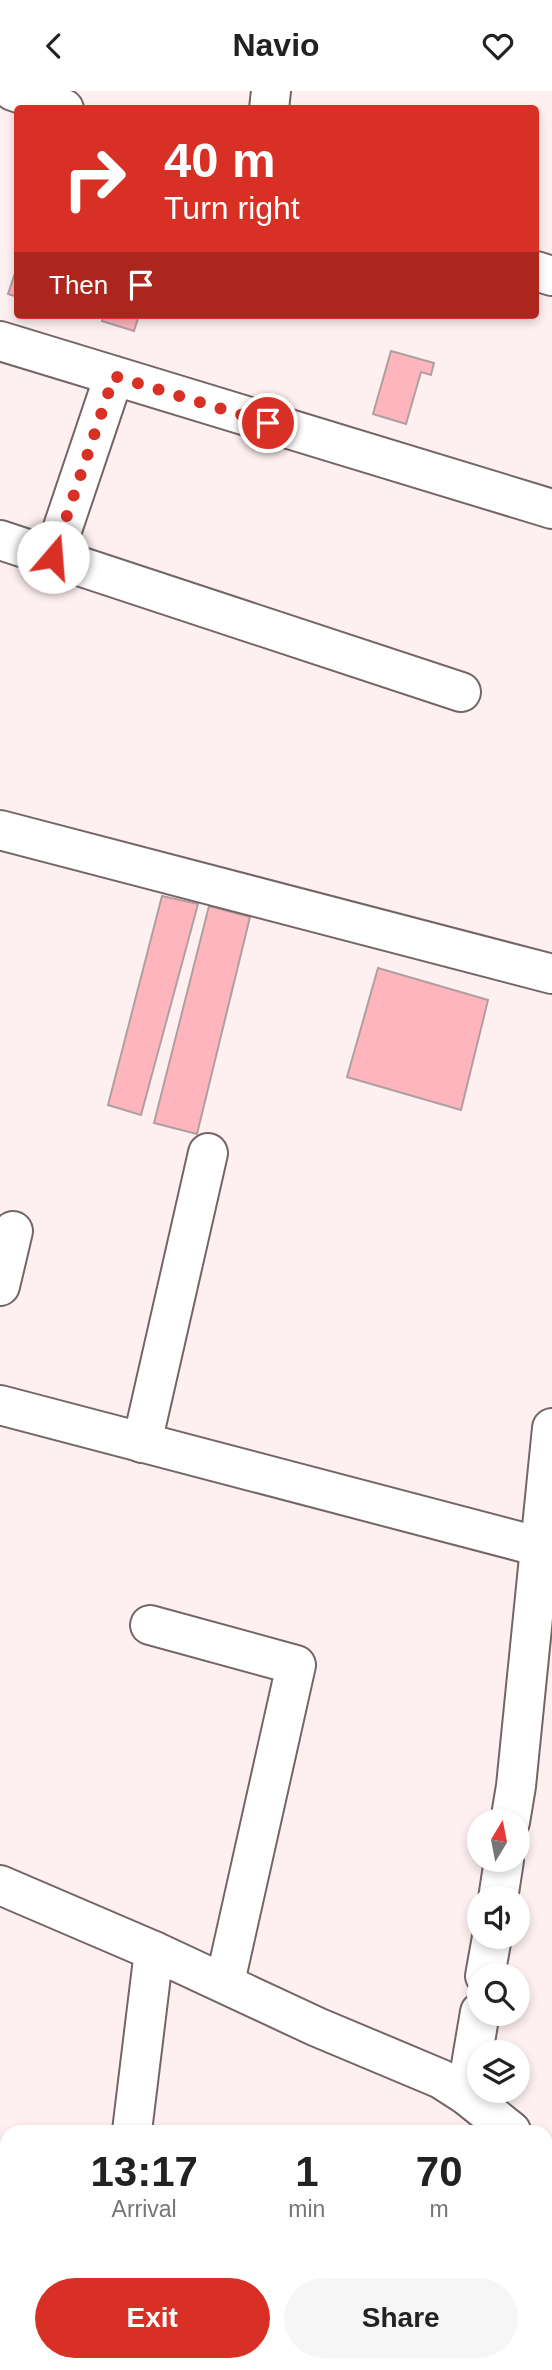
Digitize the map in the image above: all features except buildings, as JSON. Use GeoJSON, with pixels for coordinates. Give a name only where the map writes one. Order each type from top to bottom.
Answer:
{"type":"FeatureCollection","features":[{"type":"Feature","properties":{"kind":"street"},"geometry":{"type":"LineString","coordinates":[[13,91],[53,105]]}},
{"type":"Feature","properties":{"kind":"street"},"geometry":{"type":"LineString","coordinates":[[0,341],[552,509]]}},
{"type":"Feature","properties":{"kind":"street"},"geometry":{"type":"LineString","coordinates":[[53,557],[114,376]]}},
{"type":"Feature","properties":{"kind":"street"},"geometry":{"type":"LineString","coordinates":[[0,540],[461,692]]}},
{"type":"Feature","properties":{"kind":"street"},"geometry":{"type":"LineString","coordinates":[[0,830],[552,974]]}},
{"type":"Feature","properties":{"kind":"street"},"geometry":{"type":"LineString","coordinates":[[142,1443],[208,1153]]}},
{"type":"Feature","properties":{"kind":"street"},"geometry":{"type":"LineString","coordinates":[[0,1286],[13,1231]]}},
{"type":"Feature","properties":{"kind":"street"},"geometry":{"type":"LineString","coordinates":[[0,1405],[545,1549]]}},
{"type":"Feature","properties":{"kind":"street"},"geometry":{"type":"LineString","coordinates":[[512,1809],[545,1549],[552,1428]]}},
{"type":"Feature","properties":{"kind":"street"},"geometry":{"type":"LineString","coordinates":[[150,1625],[296,1665],[225,1982]]}},
{"type":"Feature","properties":{"kind":"street"},"geometry":{"type":"LineString","coordinates":[[0,1885],[225,1982],[317,2027],[441,2078],[501,2125]]}},
{"type":"Feature","properties":{"kind":"street"},"geometry":{"type":"LineString","coordinates":[[133,2125],[155,1951]]}},
{"type":"Feature","properties":{"kind":"street"},"geometry":{"type":"LineString","coordinates":[[466,2095],[478,2026]]}},
{"type":"Feature","properties":{"kind":"route"},"geometry":{"type":"LineString","coordinates":[[53,557],[114,376],[268,423]]}}]}
